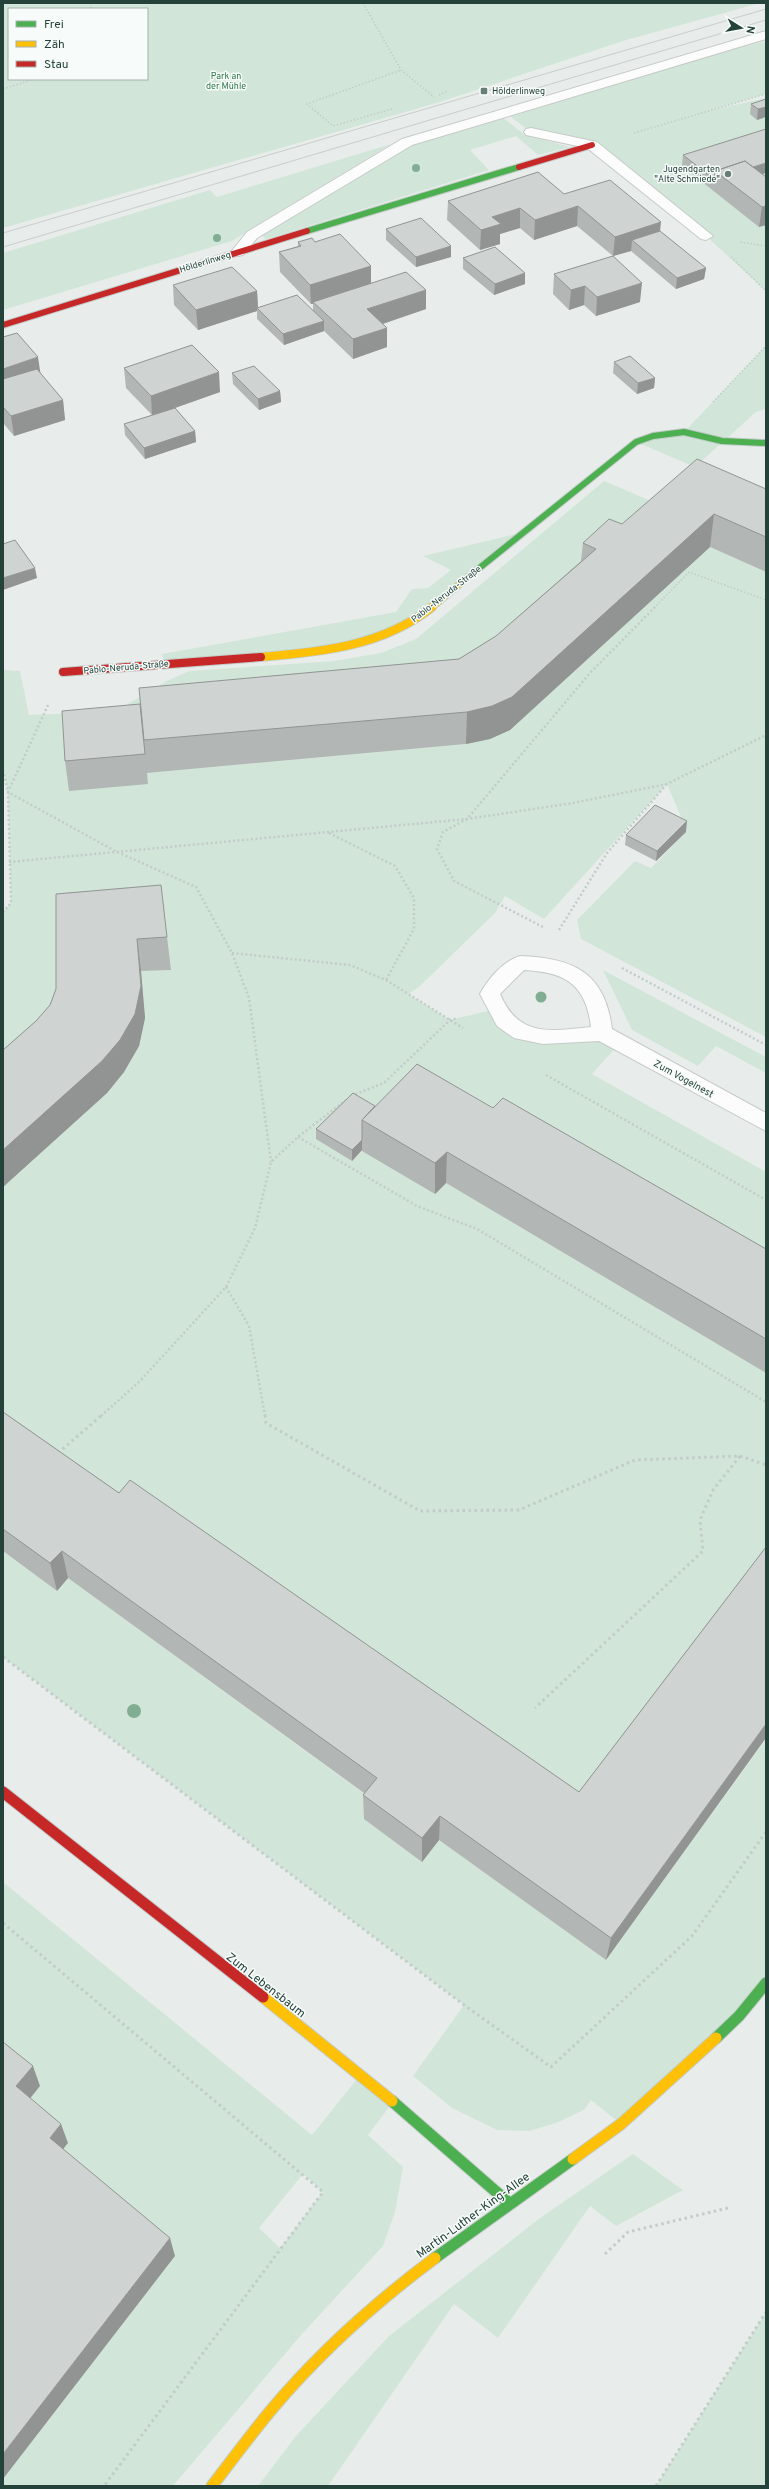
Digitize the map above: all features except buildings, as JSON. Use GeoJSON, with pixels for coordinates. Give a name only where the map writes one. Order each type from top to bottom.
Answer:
{"type":"FeatureCollection","features":[{"type":"Feature","properties":{"kind":"street"},"geometry":{"type":"LineString","coordinates":[[238,252],[252,235],[407,142],[465,123],[766,35]]}},
{"type":"Feature","properties":{"kind":"street"},"geometry":{"type":"LineString","coordinates":[[531,132],[592,145],[706,236]]}},
{"type":"Feature","properties":{"kind":"street","name":"Hölderlinweg"},"geometry":{"type":"LineString","coordinates":[[3,325],[592,145]]}},
{"type":"Feature","properties":{"kind":"street","name":"Pablo-Neruda-Straße"},"geometry":{"type":"LineString","coordinates":[[62,672],[311,652],[373,640],[414,620],[636,442],[653,436],[684,432],[722,442],[766,444]]}},
{"type":"Feature","properties":{"kind":"street"},"geometry":{"type":"LineString","coordinates":[[520,963],[542,963],[568,971],[592,988],[601,1011],[602,1033],[576,1036],[538,1036],[513,1028],[496,1009],[490,994],[497,983],[520,963]]}},
{"type":"Feature","properties":{"kind":"street","name":"Zum Vogelnest"},"geometry":{"type":"LineString","coordinates":[[602,1033],[766,1123]]}},
{"type":"Feature","properties":{"kind":"street","name":"Zum Lebensbaum"},"geometry":{"type":"LineString","coordinates":[[3,1792],[361,2074],[509,2203]]}},
{"type":"Feature","properties":{"kind":"street","name":"Martin-Luther-King-Allee"},"geometry":{"type":"LineString","coordinates":[[212,2486],[281,2398],[332,2347],[416,2271],[621,2124],[733,2021],[766,1983]]}},
{"type":"Feature","properties":{"kind":"path"},"geometry":{"type":"LineString","coordinates":[[363,3],[401,70],[434,97],[426,99]]}},
{"type":"Feature","properties":{"kind":"path"},"geometry":{"type":"LineString","coordinates":[[398,107],[333,126],[307,104],[401,70]]}},
{"type":"Feature","properties":{"kind":"path"},"geometry":{"type":"LineString","coordinates":[[3,89],[31,80]]}},
{"type":"Feature","properties":{"kind":"path"},"geometry":{"type":"LineString","coordinates":[[592,145],[766,94]]}},
{"type":"Feature","properties":{"kind":"path"},"geometry":{"type":"LineString","coordinates":[[706,236],[766,291]]}},
{"type":"Feature","properties":{"kind":"path"},"geometry":{"type":"LineString","coordinates":[[684,432],[766,346]]}},
{"type":"Feature","properties":{"kind":"path"},"geometry":{"type":"LineString","coordinates":[[556,933],[454,881],[437,849],[443,832],[467,819],[590,673],[689,572],[766,600]]}},
{"type":"Feature","properties":{"kind":"path"},"geometry":{"type":"LineString","coordinates":[[8,792],[62,672]]}},
{"type":"Feature","properties":{"kind":"path"},"geometry":{"type":"LineString","coordinates":[[9,862],[467,819],[573,803],[667,784],[766,735]]}},
{"type":"Feature","properties":{"kind":"path"},"geometry":{"type":"LineString","coordinates":[[3,770],[8,792],[11,903],[3,912]]}},
{"type":"Feature","properties":{"kind":"path"},"geometry":{"type":"LineString","coordinates":[[542,963],[556,933],[607,853],[667,784]]}},
{"type":"Feature","properties":{"kind":"path"},"geometry":{"type":"LineString","coordinates":[[8,792],[115,851],[196,887],[232,953],[249,998],[272,1162],[255,1228],[226,1287],[140,1380],[56,1455]]}},
{"type":"Feature","properties":{"kind":"path"},"geometry":{"type":"LineString","coordinates":[[328,833],[395,866],[414,898],[414,929],[386,980]]}},
{"type":"Feature","properties":{"kind":"path"},"geometry":{"type":"LineString","coordinates":[[619,967],[766,1045]]}},
{"type":"Feature","properties":{"kind":"path"},"geometry":{"type":"LineString","coordinates":[[272,1162],[298,1137],[354,1094],[384,1083],[450,1020],[496,1009]]}},
{"type":"Feature","properties":{"kind":"path"},"geometry":{"type":"LineString","coordinates":[[298,1137],[417,1206],[476,1229],[766,1402]]}},
{"type":"Feature","properties":{"kind":"path"},"geometry":{"type":"LineString","coordinates":[[226,1287],[250,1326],[266,1423],[420,1512],[519,1510],[635,1460],[740,1456],[766,1465]]}},
{"type":"Feature","properties":{"kind":"path"},"geometry":{"type":"LineString","coordinates":[[535,1708],[703,1550],[700,1520],[713,1490],[740,1456]]}},
{"type":"Feature","properties":{"kind":"path"},"geometry":{"type":"LineString","coordinates":[[3,1657],[464,2005],[551,2067],[692,1936],[766,1832]]}},
{"type":"Feature","properties":{"kind":"path"},"geometry":{"type":"LineString","coordinates":[[3,1923],[323,2192],[104,2486]]}},
{"type":"Feature","properties":{"kind":"path"},"geometry":{"type":"LineString","coordinates":[[605,2254],[628,2232],[728,2208]]}},
{"type":"Feature","properties":{"kind":"path"},"geometry":{"type":"LineString","coordinates":[[656,2486],[766,2312]]}},
{"type":"Feature","properties":{"kind":"green space","name":"Park an der Mühle"},"geometry":{"type":"Polygon","coordinates":[[[3,3],[760,3],[623,41],[440,102],[3,228],[3,3]]]}},
{"type":"Feature","properties":{"kind":"green space"},"geometry":{"type":"Polygon","coordinates":[[[766,41],[766,94],[712,110],[766,98],[766,291],[706,236],[592,145],[531,132],[504,112],[766,41]]]}},
{"type":"Feature","properties":{"kind":"green space"},"geometry":{"type":"Polygon","coordinates":[[[502,117],[525,135],[570,147],[538,155],[516,136],[470,150],[489,170],[266,239],[261,235],[411,144],[502,117]]]}},
{"type":"Feature","properties":{"kind":"green space"},"geometry":{"type":"Polygon","coordinates":[[[391,144],[232,241],[3,310],[3,253],[210,190],[217,197],[391,144]]]}},
{"type":"Feature","properties":{"kind":"green space"},"geometry":{"type":"Polygon","coordinates":[[[766,346],[766,409],[756,412],[695,467],[636,442],[684,432],[766,346]]]}},
{"type":"Feature","properties":{"kind":"green space"},"geometry":{"type":"Polygon","coordinates":[[[604,481],[672,510],[494,669],[142,721],[148,784],[147,773],[466,744],[490,739],[510,730],[710,547],[766,572],[766,1037],[581,939],[577,920],[635,861],[651,868],[687,831],[667,784],[544,919],[505,896],[495,913],[419,987],[408,994],[450,1020],[496,1009],[513,1028],[620,1043],[592,1074],[766,1172],[766,1283],[417,1096],[362,1151],[446,1183],[766,1373],[766,1565],[575,1817],[3,1436],[3,1187],[107,1093],[124,1072],[139,1046],[145,1018],[141,971],[170,970],[164,917],[62,1021],[3,1086],[3,912],[11,903],[8,792],[3,770],[3,670],[20,671],[29,715],[116,711],[167,681],[189,671],[334,661],[381,653],[416,639],[604,481]]]}},
{"type":"Feature","properties":{"kind":"green space"},"geometry":{"type":"Polygon","coordinates":[[[525,532],[414,620],[373,640],[165,664],[162,654],[396,612],[412,589],[428,588],[451,570],[423,556],[525,532]]]}},
{"type":"Feature","properties":{"kind":"green space"},"geometry":{"type":"Polygon","coordinates":[[[603,970],[766,1057],[766,1073],[716,1046],[698,1066],[632,1030],[603,970]]]}},
{"type":"Feature","properties":{"kind":"green space"},"geometry":{"type":"Polygon","coordinates":[[[3,1551],[57,1591],[68,1578],[377,1803],[422,1861],[439,1840],[606,1960],[766,1739],[766,1983],[621,2124],[591,2100],[584,2110],[556,2123],[529,2131],[497,2130],[452,2108],[413,2076],[464,2005],[3,1657],[3,1551]]]}},
{"type":"Feature","properties":{"kind":"green space"},"geometry":{"type":"Polygon","coordinates":[[[3,1882],[312,2135],[361,2074],[393,2102],[368,2135],[403,2167],[395,2212],[383,2246],[302,2334],[173,2486],[3,2486],[3,2479],[175,2256],[57,2157],[68,2143],[24,2106],[3,2056],[3,1882]],[[303,2174],[259,2228],[280,2248],[323,2192],[303,2174]]]}},
{"type":"Feature","properties":{"kind":"green space"},"geometry":{"type":"Polygon","coordinates":[[[633,2154],[683,2190],[616,2226],[590,2206],[498,2338],[454,2304],[328,2486],[258,2486],[296,2436],[389,2336],[540,2218],[633,2154]]]}},
{"type":"Feature","properties":{"kind":"green space"},"geometry":{"type":"Polygon","coordinates":[[[766,2312],[766,2486],[656,2486],[766,2312]]]}},
{"type":"Feature","properties":{"kind":"tram line"},"geometry":{"type":"LineString","coordinates":[[3,233],[766,9]]}},
{"type":"Feature","properties":{"kind":"tram line"},"geometry":{"type":"LineString","coordinates":[[3,247],[766,20]]}},
{"type":"Feature","properties":{"kind":"traffic: fast"},"geometry":{"type":"LineString","coordinates":[[307,231],[519,167]]}},
{"type":"Feature","properties":{"kind":"traffic: fast"},"geometry":{"type":"LineString","coordinates":[[467,578],[636,442],[653,436],[684,432],[722,441],[766,443]]}},
{"type":"Feature","properties":{"kind":"traffic: fast"},"geometry":{"type":"LineString","coordinates":[[716,2038],[739,2016],[766,1983]]}},
{"type":"Feature","properties":{"kind":"traffic: fast"},"geometry":{"type":"LineString","coordinates":[[392,2101],[509,2203]]}},
{"type":"Feature","properties":{"kind":"traffic: fast"},"geometry":{"type":"LineString","coordinates":[[435,2258],[573,2159]]}},
{"type":"Feature","properties":{"kind":"traffic: slow"},"geometry":{"type":"LineString","coordinates":[[261,657],[301,654],[340,648],[379,637],[397,630],[414,620],[435,605],[467,578]]}},
{"type":"Feature","properties":{"kind":"traffic: slow"},"geometry":{"type":"LineString","coordinates":[[263,1997],[392,2101]]}},
{"type":"Feature","properties":{"kind":"traffic: slow"},"geometry":{"type":"LineString","coordinates":[[573,2159],[621,2124],[716,2038]]}},
{"type":"Feature","properties":{"kind":"traffic: slow"},"geometry":{"type":"LineString","coordinates":[[212,2486],[254,2430],[300,2378],[375,2306],[435,2258]]}},
{"type":"Feature","properties":{"kind":"traffic: jam"},"geometry":{"type":"LineString","coordinates":[[519,167],[592,145]]}},
{"type":"Feature","properties":{"kind":"traffic: jam"},"geometry":{"type":"LineString","coordinates":[[3,325],[307,231]]}},
{"type":"Feature","properties":{"kind":"traffic: jam"},"geometry":{"type":"LineString","coordinates":[[63,672],[261,657]]}},
{"type":"Feature","properties":{"kind":"traffic: jam"},"geometry":{"type":"LineString","coordinates":[[3,1792],[263,1997]]}},
{"type":"Feature","properties":{"kind":"place","name":"Hölderlinweg"},"geometry":{"type":"Point","coordinates":[484,91]}},
{"type":"Feature","properties":{"kind":"place","name":"Jugendgarten \"Alte Schmiede\""},"geometry":{"type":"Point","coordinates":[728,174]}}]}
